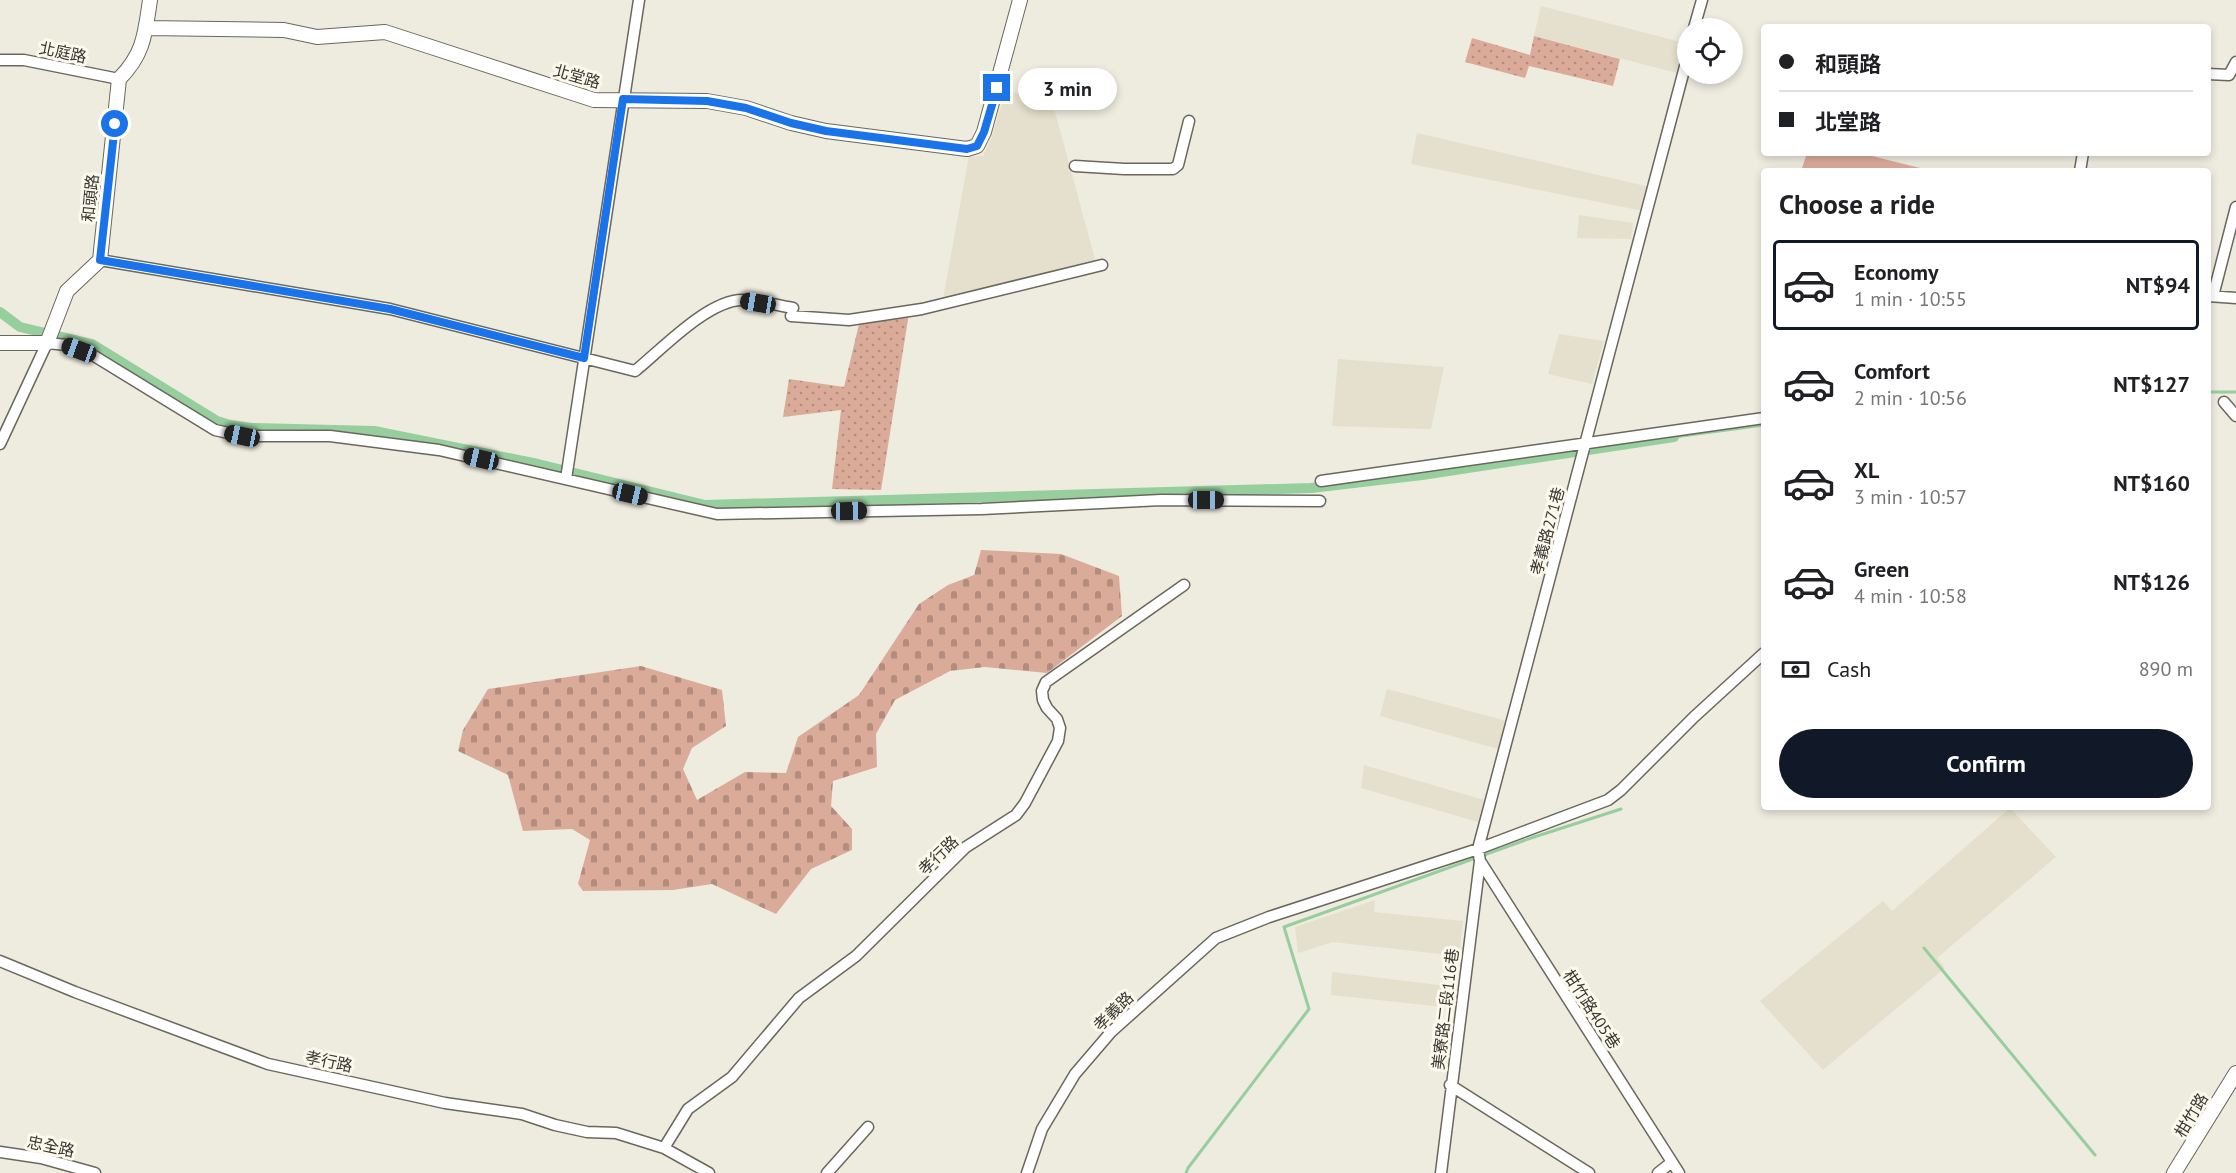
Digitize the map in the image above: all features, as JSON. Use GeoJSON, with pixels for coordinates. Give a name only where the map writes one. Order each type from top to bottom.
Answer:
{"type":"FeatureCollection","features":[{"type":"Feature","properties":{"kind":"street"},"geometry":{"type":"LineString","coordinates":[[119,79],[140,54],[150,0]]}},
{"type":"Feature","properties":{"kind":"street"},"geometry":{"type":"LineString","coordinates":[[566,479],[639,0]]}},
{"type":"Feature","properties":{"kind":"street","name":"北堂路"},"geometry":{"type":"LineString","coordinates":[[146,28],[284,30],[317,37],[385,32],[594,100],[707,101],[746,108],[791,123],[826,131],[967,149],[977,146],[984,132],[1020,0]]}},
{"type":"Feature","properties":{"kind":"street"},"geometry":{"type":"LineString","coordinates":[[1697,18],[1702,0]]}},
{"type":"Feature","properties":{"kind":"street","name":"北庭路"},"geometry":{"type":"LineString","coordinates":[[0,60],[24,60],[119,79]]}},
{"type":"Feature","properties":{"kind":"street"},"geometry":{"type":"LineString","coordinates":[[2211,74],[2229,75],[2236,62]]}},
{"type":"Feature","properties":{"kind":"street","name":"和頭路"},"geometry":{"type":"LineString","coordinates":[[100,260],[119,79]]}},
{"type":"Feature","properties":{"kind":"street","name":"孝義路271巷"},"geometry":{"type":"LineString","coordinates":[[1478,849],[1680,84]]}},
{"type":"Feature","properties":{"kind":"street"},"geometry":{"type":"LineString","coordinates":[[1075,166],[1173,169],[1178,165],[1189,121]]}},
{"type":"Feature","properties":{"kind":"street"},"geometry":{"type":"LineString","coordinates":[[2211,293],[2236,207]]}},
{"type":"Feature","properties":{"kind":"street"},"geometry":{"type":"LineString","coordinates":[[0,444],[47,344],[67,291],[100,260],[390,309],[635,371],[707,311],[722,304],[741,300],[792,312],[849,320],[922,309],[1102,265]]}},
{"type":"Feature","properties":{"kind":"street"},"geometry":{"type":"LineString","coordinates":[[2211,296],[2236,298]]}},
{"type":"Feature","properties":{"kind":"street"},"geometry":{"type":"LineString","coordinates":[[0,343],[67,345],[91,354],[215,430],[242,436],[330,436],[439,450],[717,514],[982,508],[1161,500],[1320,501]]}},
{"type":"Feature","properties":{"kind":"street"},"geometry":{"type":"LineString","coordinates":[[2224,402],[2236,416]]}},
{"type":"Feature","properties":{"kind":"street"},"geometry":{"type":"LineString","coordinates":[[1321,481],[1761,418]]}},
{"type":"Feature","properties":{"kind":"street","name":"孝行路"},"geometry":{"type":"LineString","coordinates":[[664,1148],[688,1109],[732,1077],[799,998],[856,956],[966,847],[1016,815],[1025,803],[1058,741],[1060,728],[1057,719],[1043,700],[1042,691],[1046,682],[1184,585]]}},
{"type":"Feature","properties":{"kind":"street","name":"孝義路"},"geometry":{"type":"LineString","coordinates":[[1027,1173],[1042,1129],[1075,1074],[1112,1032],[1216,938],[1269,917],[1478,849],[1608,800],[1761,656]]}},
{"type":"Feature","properties":{"kind":"street","name":"美寮路二段116巷"},"geometry":{"type":"LineString","coordinates":[[1441,1173],[1450,1085],[1480,861],[1478,849]]}},
{"type":"Feature","properties":{"kind":"street","name":"柑竹路405巷"},"geometry":{"type":"LineString","coordinates":[[1480,861],[1679,1173]]}},
{"type":"Feature","properties":{"kind":"street","name":"孝行路"},"geometry":{"type":"LineString","coordinates":[[0,961],[268,1064],[445,1102],[522,1114],[587,1132],[616,1133],[664,1148],[709,1173]]}},
{"type":"Feature","properties":{"kind":"street","name":"柑竹路"},"geometry":{"type":"LineString","coordinates":[[2174,1173],[2236,1073]]}},
{"type":"Feature","properties":{"kind":"street"},"geometry":{"type":"LineString","coordinates":[[1450,1085],[1589,1173]]}},
{"type":"Feature","properties":{"kind":"street"},"geometry":{"type":"LineString","coordinates":[[827,1173],[868,1127]]}},
{"type":"Feature","properties":{"kind":"street","name":"忠全路"},"geometry":{"type":"LineString","coordinates":[[0,1152],[41,1158],[95,1173]]}},
{"type":"Feature","properties":{"kind":"street"},"geometry":{"type":"LineString","coordinates":[[1658,1173],[1672,1162]]}},
{"type":"Feature","properties":{"kind":"shaded area"},"geometry":{"type":"Polygon","coordinates":[[[1541,6],[1677,41],[1677,73],[1534,36],[1541,6]]]}},
{"type":"Feature","properties":{"kind":"shaded area"},"geometry":{"type":"Polygon","coordinates":[[[1006,91],[1052,101],[1095,259],[1092,264],[943,299],[969,156],[983,156],[991,139],[1006,91]]]}},
{"type":"Feature","properties":{"kind":"shaded area"},"geometry":{"type":"Polygon","coordinates":[[[1417,133],[1650,187],[1643,211],[1411,164],[1417,133]]]}},
{"type":"Feature","properties":{"kind":"shaded area"},"geometry":{"type":"Polygon","coordinates":[[[1579,215],[1633,223],[1631,239],[1577,238],[1579,215]]]}},
{"type":"Feature","properties":{"kind":"shaded area"},"geometry":{"type":"Polygon","coordinates":[[[1559,334],[1604,341],[1592,384],[1548,374],[1559,334]]]}},
{"type":"Feature","properties":{"kind":"shaded area"},"geometry":{"type":"Polygon","coordinates":[[[1338,359],[1444,367],[1431,429],[1332,426],[1338,359]]]}},
{"type":"Feature","properties":{"kind":"shaded area"},"geometry":{"type":"Polygon","coordinates":[[[1387,689],[1507,721],[1498,749],[1380,716],[1387,689]]]}},
{"type":"Feature","properties":{"kind":"shaded area"},"geometry":{"type":"Polygon","coordinates":[[[1364,765],[1484,800],[1478,822],[1361,788],[1364,765]]]}},
{"type":"Feature","properties":{"kind":"shaded area"},"geometry":{"type":"Polygon","coordinates":[[[2008,810],[2012,810],[2056,857],[1937,958],[1945,968],[1823,1070],[1760,1001],[1883,901],[1892,911],[2008,810]]]}},
{"type":"Feature","properties":{"kind":"shaded area"},"geometry":{"type":"Polygon","coordinates":[[[1375,900],[1374,912],[1463,921],[1459,956],[1333,942],[1298,953],[1295,927],[1375,900]]]}},
{"type":"Feature","properties":{"kind":"shaded area"},"geometry":{"type":"Polygon","coordinates":[[[1332,972],[1455,987],[1453,1008],[1331,995],[1332,972]]]}},
{"type":"Feature","properties":{"kind":"green space"},"geometry":{"type":"Polygon","coordinates":[[[1534,36],[1620,59],[1613,86],[1529,66],[1525,78],[1465,62],[1472,38],[1530,55],[1534,36]]]}},
{"type":"Feature","properties":{"kind":"green space"},"geometry":{"type":"Polygon","coordinates":[[[1806,156],[1872,156],[1920,168],[1802,168],[1806,156]]]}},
{"type":"Feature","properties":{"kind":"green space"},"geometry":{"type":"Polygon","coordinates":[[[909,313],[881,490],[832,489],[841,410],[783,417],[789,379],[844,387],[859,324],[909,313]]]}},
{"type":"Feature","properties":{"kind":"green space"},"geometry":{"type":"Polygon","coordinates":[[[981,550],[1061,554],[1119,576],[1122,616],[1047,673],[985,667],[950,671],[895,700],[876,734],[877,767],[833,781],[831,806],[852,829],[852,850],[811,869],[776,914],[712,884],[673,890],[583,891],[578,884],[590,840],[572,829],[523,831],[508,775],[458,751],[463,730],[488,689],[641,666],[722,690],[726,726],[692,748],[683,769],[697,800],[745,772],[786,773],[798,737],[859,695],[919,604],[948,585],[974,575],[981,550]]]}},
{"type":"Feature","properties":{"kind":"waterway"},"geometry":{"type":"LineString","coordinates":[[0,312],[20,327],[92,344],[217,421],[230,425],[252,428],[374,431],[538,464],[705,505],[1311,488],[1422,475],[1674,437]]}},
{"type":"Feature","properties":{"kind":"waterway"},"geometry":{"type":"LineString","coordinates":[[2211,392],[2236,392]]}},
{"type":"Feature","properties":{"kind":"waterway"},"geometry":{"type":"LineString","coordinates":[[1674,437],[1761,425]]}},
{"type":"Feature","properties":{"kind":"waterway"},"geometry":{"type":"LineString","coordinates":[[1186,1173],[1309,1009],[1284,927],[1531,838],[1621,809]]}},
{"type":"Feature","properties":{"kind":"waterway"},"geometry":{"type":"LineString","coordinates":[[1924,948],[2095,1155]]}},
{"type":"Feature","properties":{"kind":"route"},"geometry":{"type":"LineString","coordinates":[[115,124],[100,260],[301,292],[390,309],[584,358],[623,99],[707,101],[746,108],[791,123],[826,131],[967,149],[977,146],[984,132],[997,88]]}}]}
